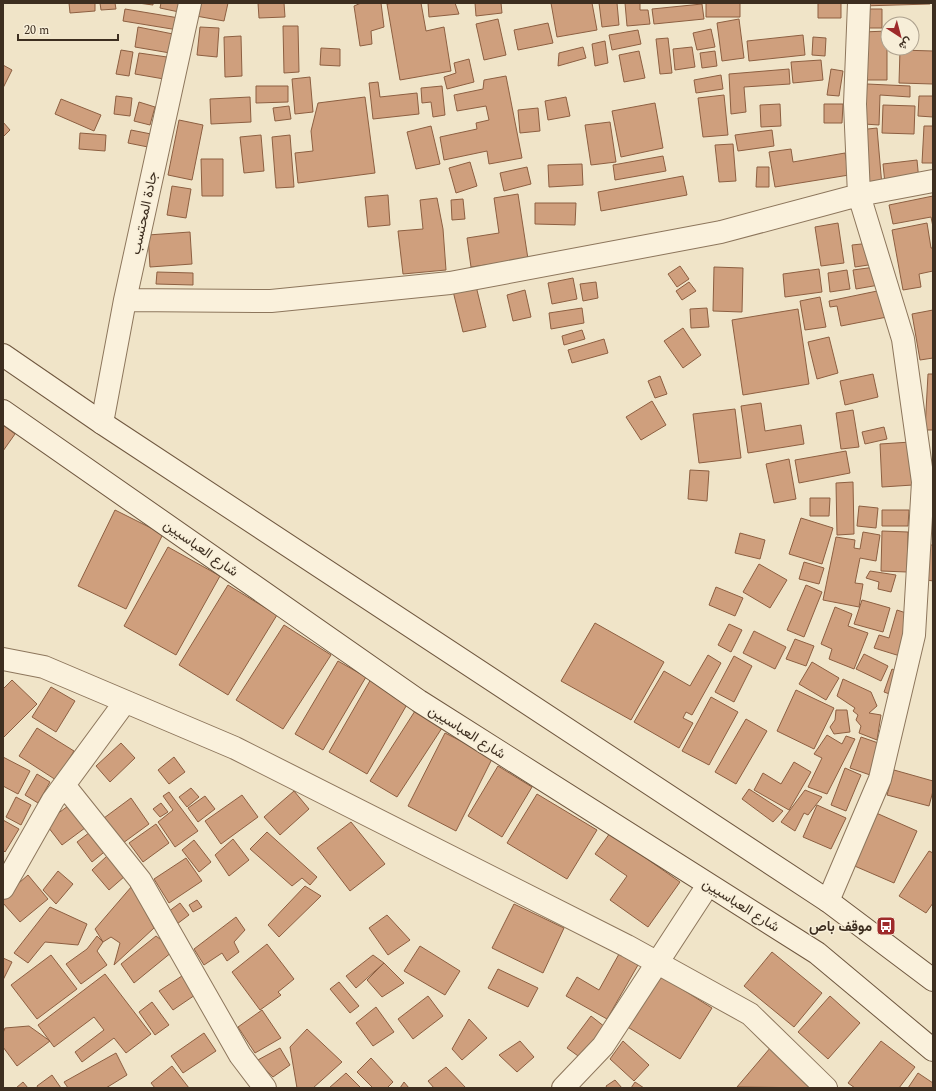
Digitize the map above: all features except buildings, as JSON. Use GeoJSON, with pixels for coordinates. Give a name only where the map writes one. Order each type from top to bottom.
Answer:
{"type":"FeatureCollection","features":[{"type":"Feature","properties":{"kind":"street","name":"جادة المحتسب"},"geometry":{"type":"LineString","coordinates":[[102,423],[125,300],[190,3]]}},
{"type":"Feature","properties":{"kind":"street"},"geometry":{"type":"LineString","coordinates":[[828,901],[880,779],[924,634],[923,482],[903,339],[858,195],[855,104],[859,3]]}},
{"type":"Feature","properties":{"kind":"street"},"geometry":{"type":"LineString","coordinates":[[125,300],[271,301],[450,283],[720,232],[858,195],[933,181]]}},
{"type":"Feature","properties":{"kind":"street"},"geometry":{"type":"LineString","coordinates":[[3,355],[102,423],[828,901],[933,980]]}},
{"type":"Feature","properties":{"kind":"street","name":"شارع العباسيين"},"geometry":{"type":"LineString","coordinates":[[3,411],[419,701],[817,953],[933,1050]]}},
{"type":"Feature","properties":{"kind":"street"},"geometry":{"type":"LineString","coordinates":[[3,659],[44,667],[235,748],[658,963],[750,1014],[826,1088]]}},
{"type":"Feature","properties":{"kind":"street"},"geometry":{"type":"LineString","coordinates":[[3,888],[53,800],[125,702]]}},
{"type":"Feature","properties":{"kind":"street"},"geometry":{"type":"LineString","coordinates":[[64,785],[140,880],[240,1055],[265,1088]]}},
{"type":"Feature","properties":{"kind":"street"},"geometry":{"type":"LineString","coordinates":[[563,1088],[603,1046],[708,884]]}},
{"type":"Feature","properties":{"kind":"place","name":"موقف باص"},"geometry":{"type":"Point","coordinates":[886,926]}}]}
